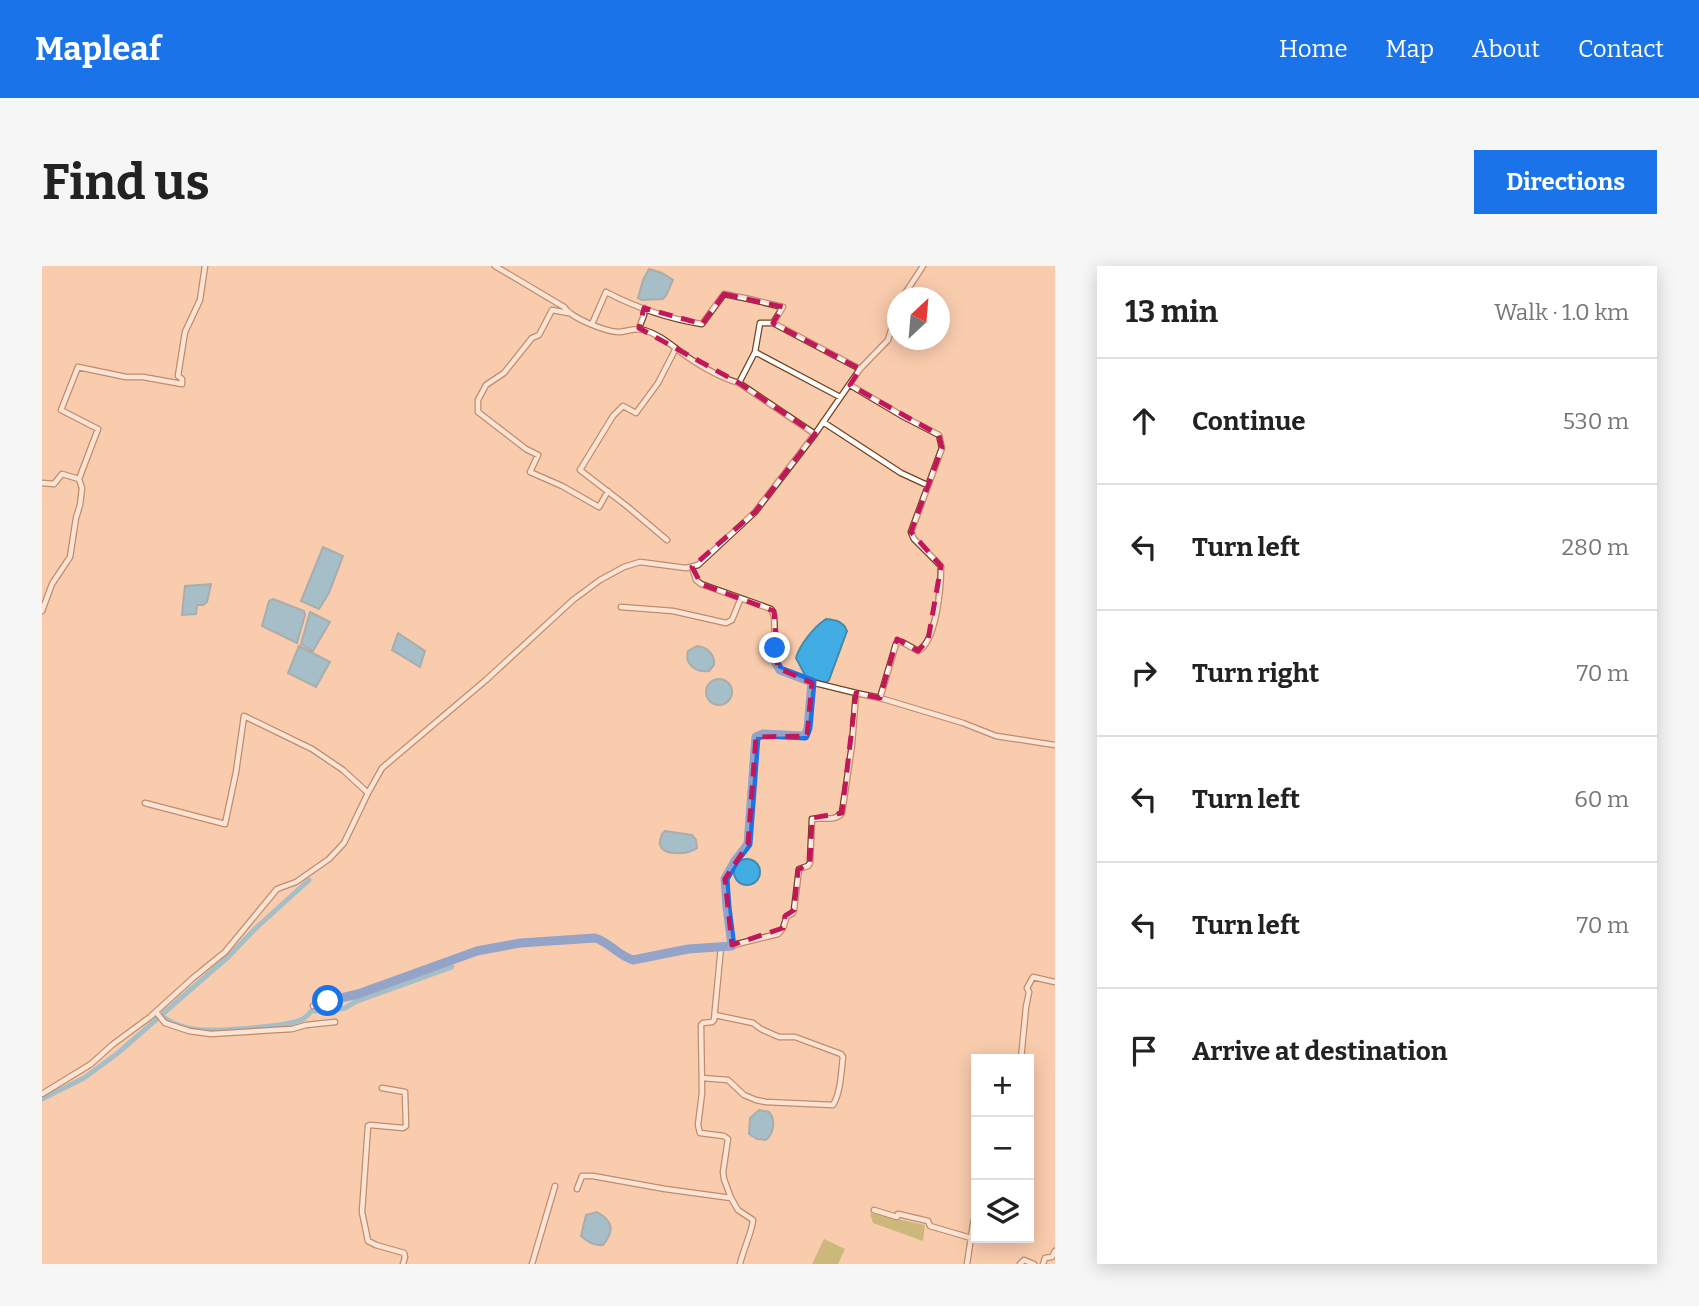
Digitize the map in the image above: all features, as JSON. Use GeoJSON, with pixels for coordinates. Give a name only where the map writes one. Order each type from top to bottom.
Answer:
{"type":"FeatureCollection","features":[{"type":"Feature","properties":{"kind":"street"},"geometry":{"type":"LineString","coordinates":[[42,611],[52,584],[70,557],[82,488],[79,479],[98,429],[61,410],[78,367],[126,377],[151,378],[182,384],[182,379],[178,376],[185,332],[201,300],[205,266]]}},
{"type":"Feature","properties":{"kind":"street"},"geometry":{"type":"LineString","coordinates":[[495,266],[564,307],[568,313]]}},
{"type":"Feature","properties":{"kind":"street"},"geometry":{"type":"LineString","coordinates":[[909,287],[923,266]]}},
{"type":"Feature","properties":{"kind":"street"},"geometry":{"type":"LineString","coordinates":[[592,324],[606,292],[644,308],[702,324],[724,294],[783,307],[773,323]]}},
{"type":"Feature","properties":{"kind":"street"},"geometry":{"type":"LineString","coordinates":[[639,328],[644,308]]}},
{"type":"Feature","properties":{"kind":"street"},"geometry":{"type":"LineString","coordinates":[[608,491],[599,507],[530,472],[538,455],[526,449],[478,412],[478,400],[486,385],[504,373],[532,338],[539,335],[552,310],[568,313],[608,330],[619,332],[639,328],[661,336],[688,357],[727,380],[739,383],[815,435]]}},
{"type":"Feature","properties":{"kind":"street"},"geometry":{"type":"LineString","coordinates":[[739,383],[755,352],[760,323],[773,323],[860,369]]}},
{"type":"Feature","properties":{"kind":"street"},"geometry":{"type":"LineString","coordinates":[[42,1094],[91,1064],[226,952],[277,889],[296,882],[329,859],[344,843],[382,768],[486,680],[573,600],[600,580],[640,562],[693,570],[701,564],[755,512],[815,435],[860,369],[887,341]]}},
{"type":"Feature","properties":{"kind":"street"},"geometry":{"type":"LineString","coordinates":[[667,540],[580,470],[600,435],[618,411],[623,406],[636,413],[658,383],[676,348]]}},
{"type":"Feature","properties":{"kind":"street"},"geometry":{"type":"LineString","coordinates":[[755,352],[840,397]]}},
{"type":"Feature","properties":{"kind":"street"},"geometry":{"type":"LineString","coordinates":[[850,385],[939,435],[942,448],[911,531],[914,539],[941,566],[941,585],[934,619],[923,648],[918,651],[902,642],[896,644],[880,698]]}},
{"type":"Feature","properties":{"kind":"street"},"geometry":{"type":"LineString","coordinates":[[823,422],[901,473],[927,485]]}},
{"type":"Feature","properties":{"kind":"street"},"geometry":{"type":"LineString","coordinates":[[42,483],[54,484],[62,474],[79,479]]}},
{"type":"Feature","properties":{"kind":"street"},"geometry":{"type":"LineString","coordinates":[[693,570],[696,580],[714,590],[771,609],[774,616],[778,668],[790,675],[880,698],[996,736],[1055,744]]}},
{"type":"Feature","properties":{"kind":"street"},"geometry":{"type":"LineString","coordinates":[[621,607],[673,611],[726,623],[732,620],[740,599]]}},
{"type":"Feature","properties":{"kind":"street"},"geometry":{"type":"LineString","coordinates":[[732,946],[725,879],[748,844],[756,737],[763,734],[805,736],[812,682]]}},
{"type":"Feature","properties":{"kind":"street"},"geometry":{"type":"LineString","coordinates":[[313,1006],[358,994],[477,951],[520,943],[595,938],[633,960],[688,949],[732,946],[778,934],[787,916],[794,910],[798,871],[809,865],[813,820],[835,818],[842,813],[856,693]]}},
{"type":"Feature","properties":{"kind":"street"},"geometry":{"type":"LineString","coordinates":[[145,803],[225,824],[244,716],[312,748],[343,770],[368,793]]}},
{"type":"Feature","properties":{"kind":"street"},"geometry":{"type":"LineString","coordinates":[[721,947],[715,1015],[712,1022],[702,1024],[699,1131],[729,1139],[723,1172],[731,1198],[738,1210],[751,1217],[754,1222],[740,1264]]}},
{"type":"Feature","properties":{"kind":"street"},"geometry":{"type":"LineString","coordinates":[[1021,1054],[1030,980],[1033,976],[1055,982]]}},
{"type":"Feature","properties":{"kind":"street"},"geometry":{"type":"LineString","coordinates":[[156,1012],[165,1023],[189,1031],[211,1034],[292,1029],[335,1022]]}},
{"type":"Feature","properties":{"kind":"street"},"geometry":{"type":"LineString","coordinates":[[702,1078],[728,1080],[744,1095],[766,1102],[833,1105],[838,1093],[843,1057],[841,1054],[795,1037],[779,1037],[753,1023],[715,1015]]}},
{"type":"Feature","properties":{"kind":"street"},"geometry":{"type":"LineString","coordinates":[[382,1088],[401,1090],[406,1094],[406,1126],[368,1126],[362,1212],[368,1241],[404,1253],[403,1264]]}},
{"type":"Feature","properties":{"kind":"street"},"geometry":{"type":"LineString","coordinates":[[577,1189],[581,1176],[593,1176],[731,1198]]}},
{"type":"Feature","properties":{"kind":"street"},"geometry":{"type":"LineString","coordinates":[[532,1264],[555,1186]]}},
{"type":"Feature","properties":{"kind":"street"},"geometry":{"type":"LineString","coordinates":[[874,1210],[897,1217],[898,1214],[928,1221],[930,1226],[971,1238],[968,1263]]}},
{"type":"Feature","properties":{"kind":"street"},"geometry":{"type":"LineString","coordinates":[[1043,1264],[1045,1258],[1052,1257],[1055,1251]]}},
{"type":"Feature","properties":{"kind":"street"},"geometry":{"type":"LineString","coordinates":[[1020,1264],[1024,1260],[1034,1264]]}},
{"type":"Feature","properties":{"kind":"highlighted area"},"geometry":{"type":"Polygon","coordinates":[[[724,294],[783,307],[773,323],[860,369],[850,385],[939,435],[942,448],[911,532],[941,566],[928,640],[918,651],[897,639],[880,698],[856,693],[842,813],[812,818],[810,863],[798,870],[794,910],[785,916],[783,928],[732,945],[725,879],[748,844],[756,737],[807,736],[812,683],[778,668],[774,611],[701,584],[692,567],[755,512],[815,434],[739,383],[639,328],[644,308],[702,324],[724,294]]]}},
{"type":"Feature","properties":{"kind":"green space"},"geometry":{"type":"Polygon","coordinates":[[[870,1213],[925,1225],[923,1241],[873,1223],[870,1213]]]}},
{"type":"Feature","properties":{"kind":"green space"},"geometry":{"type":"Polygon","coordinates":[[[824,1239],[845,1249],[838,1264],[812,1264],[824,1239]]]}},
{"type":"Feature","properties":{"kind":"water"},"geometry":{"type":"Polygon","coordinates":[[[649,269],[673,280],[663,299],[638,298],[649,269]]]}},
{"type":"Feature","properties":{"kind":"water"},"geometry":{"type":"Polygon","coordinates":[[[323,547],[343,556],[329,593],[319,609],[301,601],[323,547]]]}},
{"type":"Feature","properties":{"kind":"water"},"geometry":{"type":"Polygon","coordinates":[[[211,584],[207,602],[197,605],[196,614],[182,615],[185,586],[211,584]]]}},
{"type":"Feature","properties":{"kind":"water"},"geometry":{"type":"Polygon","coordinates":[[[273,599],[304,611],[297,643],[262,626],[269,601],[273,599]]]}},
{"type":"Feature","properties":{"kind":"water"},"geometry":{"type":"Polygon","coordinates":[[[310,612],[330,622],[313,651],[301,644],[310,612]]]}},
{"type":"Feature","properties":{"kind":"water"},"geometry":{"type":"Polygon","coordinates":[[[826,619],[839,622],[847,631],[826,683],[806,677],[796,658],[808,636],[826,619]]]}},
{"type":"Feature","properties":{"kind":"water"},"geometry":{"type":"Polygon","coordinates":[[[398,633],[425,651],[420,667],[392,650],[398,633]]]}},
{"type":"Feature","properties":{"kind":"water"},"geometry":{"type":"Polygon","coordinates":[[[299,646],[330,662],[316,687],[288,673],[299,646]]]}},
{"type":"Feature","properties":{"kind":"water"},"geometry":{"type":"Polygon","coordinates":[[[697,646],[712,654],[714,665],[709,671],[692,667],[688,660],[688,651],[697,646]]]}},
{"type":"Feature","properties":{"kind":"water"},"geometry":{"type":"Polygon","coordinates":[[[719,679],[728,683],[732,692],[728,701],[719,705],[710,701],[706,692],[710,683],[719,679]]]}},
{"type":"Feature","properties":{"kind":"water"},"geometry":{"type":"Polygon","coordinates":[[[665,831],[692,835],[697,848],[683,853],[662,849],[660,844],[665,831]]]}},
{"type":"Feature","properties":{"kind":"water"},"geometry":{"type":"Polygon","coordinates":[[[747,859],[756,863],[760,872],[756,881],[747,885],[738,881],[734,872],[738,863],[747,859]]]}},
{"type":"Feature","properties":{"kind":"water"},"geometry":{"type":"Polygon","coordinates":[[[759,1110],[769,1112],[773,1119],[772,1130],[766,1140],[749,1134],[750,1118],[759,1110]]]}},
{"type":"Feature","properties":{"kind":"water"},"geometry":{"type":"Polygon","coordinates":[[[597,1212],[609,1222],[611,1230],[603,1245],[591,1243],[581,1236],[586,1215],[597,1212]]]}},
{"type":"Feature","properties":{"kind":"waterway"},"geometry":{"type":"LineString","coordinates":[[42,1099],[84,1078],[118,1053],[228,957],[309,880]]}},
{"type":"Feature","properties":{"kind":"waterway"},"geometry":{"type":"LineString","coordinates":[[162,1016],[180,1026],[203,1030],[294,1022],[303,1019],[311,1011],[345,1008],[452,967]]}},
{"type":"Feature","properties":{"kind":"route"},"geometry":{"type":"LineString","coordinates":[[328,1001],[358,994],[477,951],[520,943],[595,938],[633,960],[688,949],[732,946],[725,879],[748,844],[756,737],[763,734],[805,736],[808,728],[812,682],[780,670],[776,663],[775,648]]}}]}
